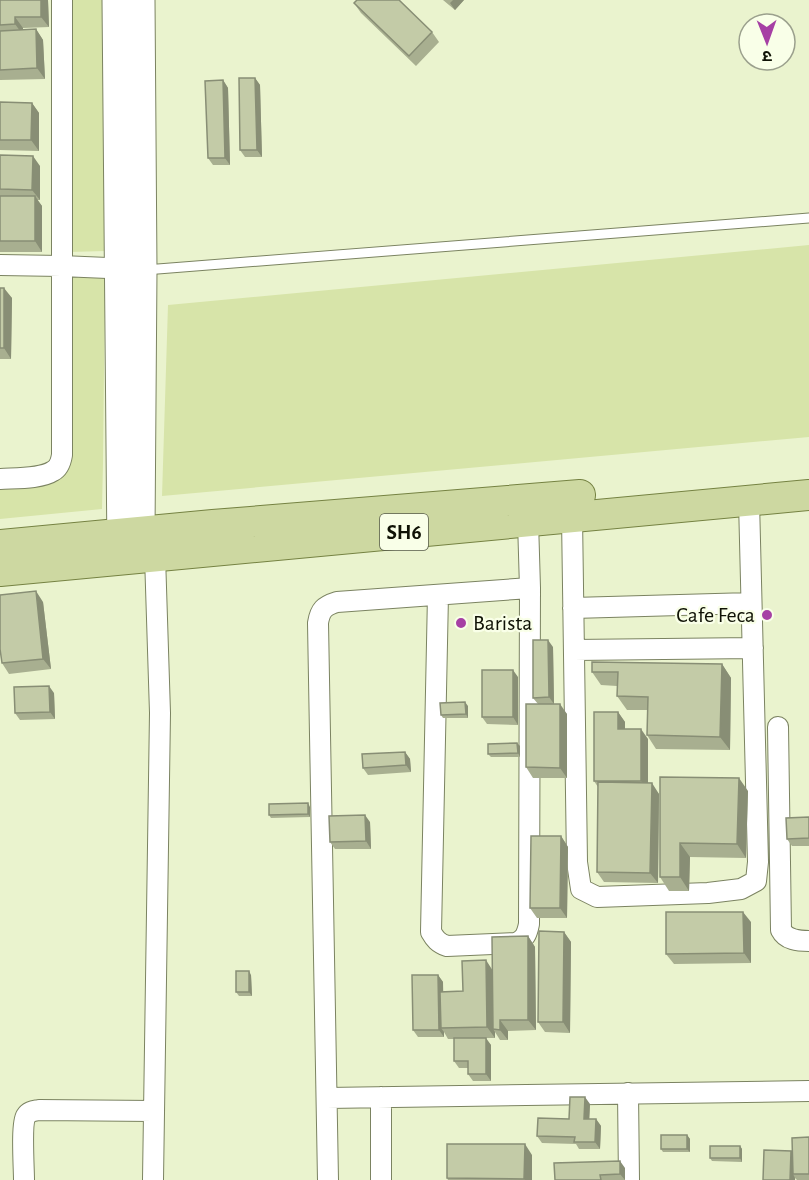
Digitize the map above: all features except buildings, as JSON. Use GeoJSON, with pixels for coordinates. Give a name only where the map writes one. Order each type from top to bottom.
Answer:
{"type":"FeatureCollection","features":[{"type":"Feature","properties":{"kind":"main road"},"geometry":{"type":"LineString","coordinates":[[116,0],[130,269],[136,547]]}},
{"type":"Feature","properties":{"kind":"main road"},"geometry":{"type":"LineString","coordinates":[[130,269],[141,0]]}},
{"type":"Feature","properties":{"kind":"main road","name":"SH6"},"geometry":{"type":"LineString","coordinates":[[0,571],[136,547],[809,477]]}},
{"type":"Feature","properties":{"kind":"main road","name":"SH6"},"geometry":{"type":"LineString","coordinates":[[0,545],[136,547],[528,521],[809,495]]}},
{"type":"Feature","properties":{"kind":"street"},"geometry":{"type":"LineString","coordinates":[[0,479],[42,476],[55,471],[62,455],[62,0]]}},
{"type":"Feature","properties":{"kind":"street"},"geometry":{"type":"LineString","coordinates":[[0,265],[130,269]]}},
{"type":"Feature","properties":{"kind":"street"},"geometry":{"type":"LineString","coordinates":[[572,517],[577,862],[581,889],[597,897],[708,893],[741,889],[756,881],[758,862],[749,501]]}},
{"type":"Feature","properties":{"kind":"street"},"geometry":{"type":"LineString","coordinates":[[438,595],[431,932],[440,944],[447,946],[516,943],[523,940],[529,924],[530,588],[528,521]]}},
{"type":"Feature","properties":{"kind":"street"},"geometry":{"type":"LineString","coordinates":[[136,547],[160,713],[153,1180]]}},
{"type":"Feature","properties":{"kind":"street"},"geometry":{"type":"LineString","coordinates":[[328,1180],[320,613],[326,606],[336,602],[530,588]]}},
{"type":"Feature","properties":{"kind":"street"},"geometry":{"type":"LineString","coordinates":[[573,608],[751,603]]}},
{"type":"Feature","properties":{"kind":"street"},"geometry":{"type":"LineString","coordinates":[[574,650],[753,648]]}},
{"type":"Feature","properties":{"kind":"street"},"geometry":{"type":"LineString","coordinates":[[778,727],[781,930],[784,936],[809,941]]}},
{"type":"Feature","properties":{"kind":"street"},"geometry":{"type":"LineString","coordinates":[[327,1098],[809,1090]]}},
{"type":"Feature","properties":{"kind":"street"},"geometry":{"type":"LineString","coordinates":[[628,1093],[629,1180]]}},
{"type":"Feature","properties":{"kind":"street"},"geometry":{"type":"LineString","coordinates":[[381,1097],[381,1180]]}},
{"type":"Feature","properties":{"kind":"street"},"geometry":{"type":"LineString","coordinates":[[24,1180],[24,1126],[25,1117],[31,1111],[153,1111]]}},
{"type":"Feature","properties":{"kind":"lane"},"geometry":{"type":"LineString","coordinates":[[130,269],[809,218]]}},
{"type":"Feature","properties":{"kind":"green space"},"geometry":{"type":"Polygon","coordinates":[[[71,0],[103,0],[105,251],[69,252],[71,0]]]}},
{"type":"Feature","properties":{"kind":"green space"},"geometry":{"type":"Polygon","coordinates":[[[809,245],[809,437],[162,496],[168,305],[809,245]]]}},
{"type":"Feature","properties":{"kind":"green space"},"geometry":{"type":"Polygon","coordinates":[[[105,270],[102,509],[0,519],[0,473],[69,466],[70,272],[105,270]]]}},
{"type":"Feature","properties":{"kind":"place","name":"Cafe Feca"},"geometry":{"type":"Point","coordinates":[767,615]}},
{"type":"Feature","properties":{"kind":"place","name":"Barista"},"geometry":{"type":"Point","coordinates":[461,623]}}]}
